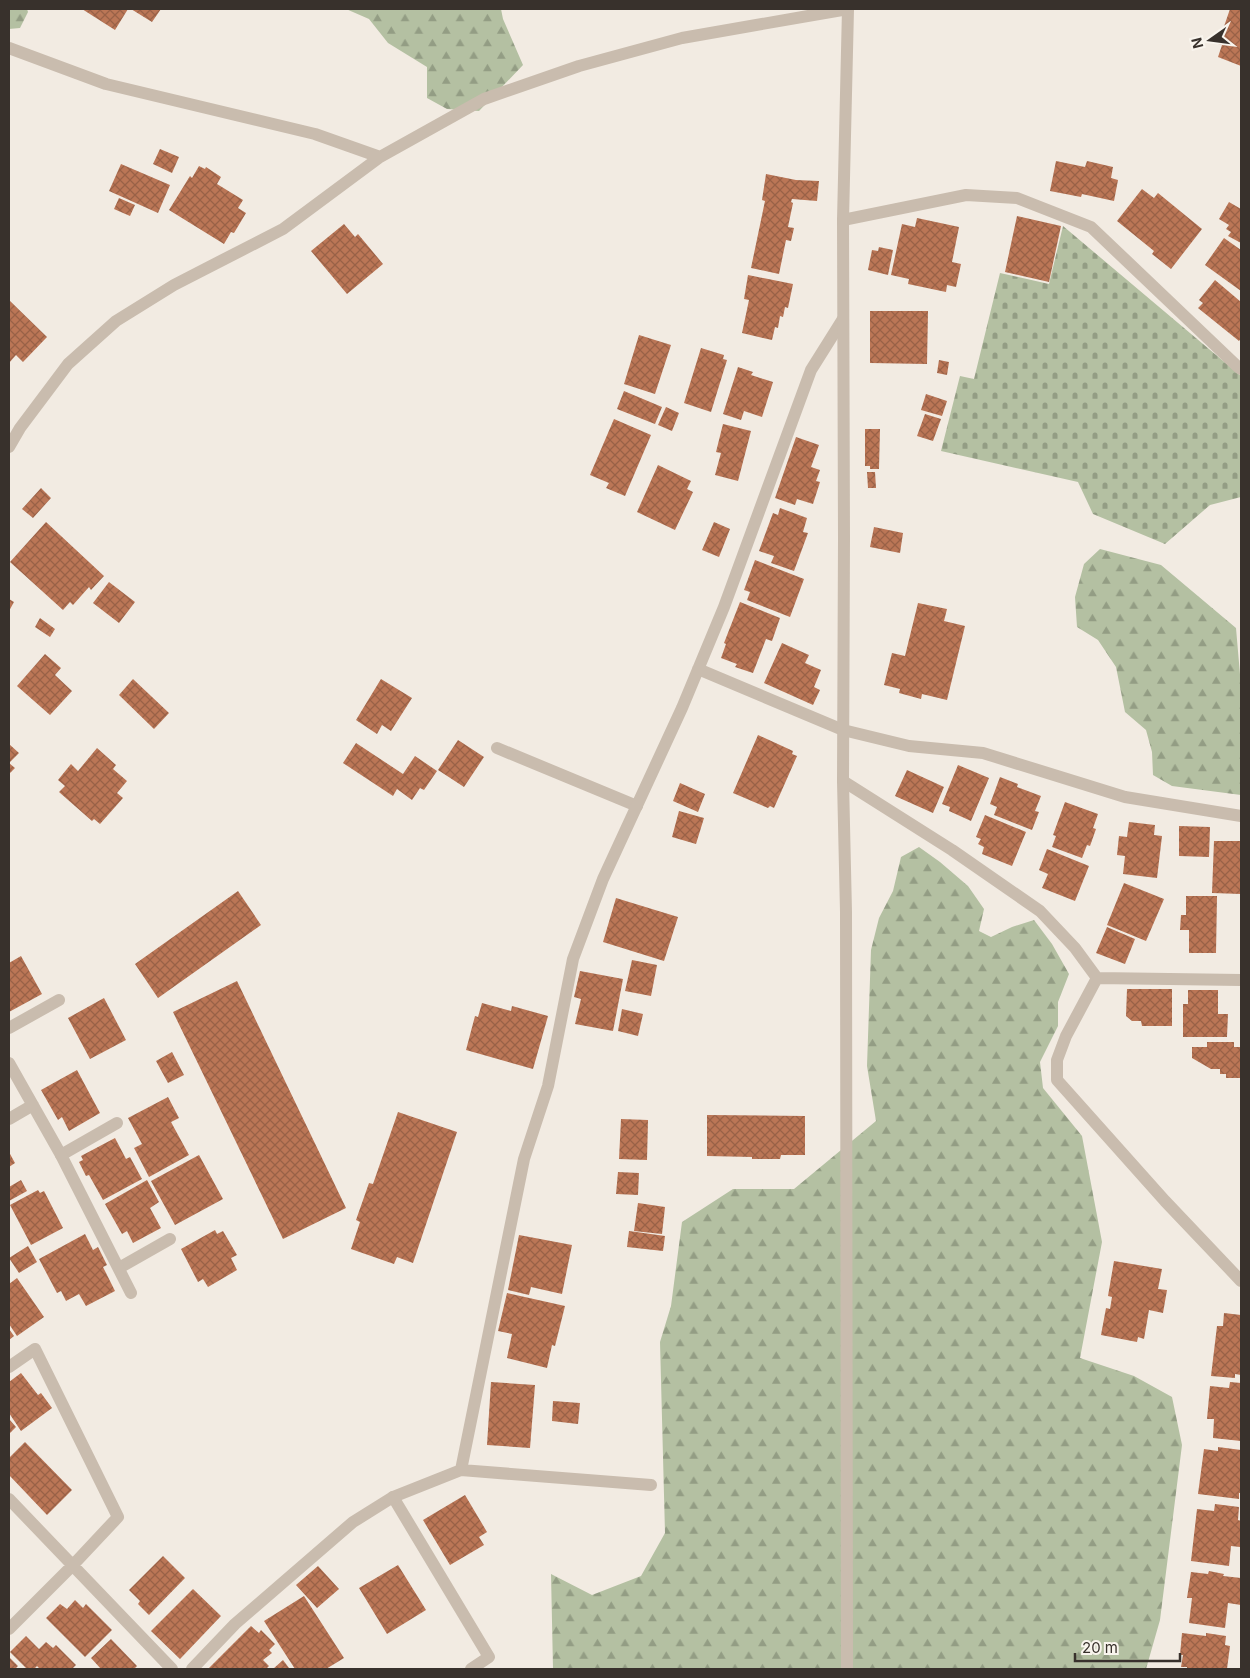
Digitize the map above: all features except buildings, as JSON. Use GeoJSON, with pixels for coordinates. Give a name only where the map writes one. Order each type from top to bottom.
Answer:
{"type":"FeatureCollection","features":[{"type":"Feature","properties":{"kind":"street"},"geometry":{"type":"LineString","coordinates":[[9,447],[20,428],[68,364],[116,321],[174,285],[283,229],[380,157],[484,99],[578,66],[682,38],[848,9],[842,220],[848,1669]]}},
{"type":"Feature","properties":{"kind":"street"},"geometry":{"type":"LineString","coordinates":[[9,48],[106,84],[315,134],[380,157]]}},
{"type":"Feature","properties":{"kind":"street"},"geometry":{"type":"LineString","coordinates":[[842,220],[966,195],[1016,198],[1091,227],[1241,369]]}},
{"type":"Feature","properties":{"kind":"street"},"geometry":{"type":"LineString","coordinates":[[461,1470],[524,1159],[548,1086],[573,959],[603,879],[682,708],[724,607],[811,370],[843,319]]}},
{"type":"Feature","properties":{"kind":"street"},"geometry":{"type":"LineString","coordinates":[[698,668],[843,730],[910,746],[983,753],[1125,797],[1241,816]]}},
{"type":"Feature","properties":{"kind":"street"},"geometry":{"type":"LineString","coordinates":[[497,748],[637,806]]}},
{"type":"Feature","properties":{"kind":"street"},"geometry":{"type":"LineString","coordinates":[[843,781],[952,850],[1040,911],[1075,948],[1097,978]]}},
{"type":"Feature","properties":{"kind":"street"},"geometry":{"type":"LineString","coordinates":[[1097,978],[1241,980]]}},
{"type":"Feature","properties":{"kind":"street"},"geometry":{"type":"LineString","coordinates":[[1097,978],[1066,1036],[1057,1060],[1057,1080],[1165,1201],[1241,1281]]}},
{"type":"Feature","properties":{"kind":"street"},"geometry":{"type":"LineString","coordinates":[[9,1028],[59,1000]]}},
{"type":"Feature","properties":{"kind":"street"},"geometry":{"type":"LineString","coordinates":[[9,1062],[61,1155],[131,1293]]}},
{"type":"Feature","properties":{"kind":"street"},"geometry":{"type":"LineString","coordinates":[[9,1119],[33,1105]]}},
{"type":"Feature","properties":{"kind":"street"},"geometry":{"type":"LineString","coordinates":[[61,1155],[117,1124]]}},
{"type":"Feature","properties":{"kind":"street"},"geometry":{"type":"LineString","coordinates":[[119,1268],[170,1239]]}},
{"type":"Feature","properties":{"kind":"street"},"geometry":{"type":"LineString","coordinates":[[9,1367],[35,1349],[118,1517],[9,1629]]}},
{"type":"Feature","properties":{"kind":"street"},"geometry":{"type":"LineString","coordinates":[[192,1669],[235,1624],[353,1522],[393,1497],[461,1470],[651,1485]]}},
{"type":"Feature","properties":{"kind":"street"},"geometry":{"type":"LineString","coordinates":[[393,1497],[489,1657],[471,1669]]}},
{"type":"Feature","properties":{"kind":"street"},"geometry":{"type":"LineString","coordinates":[[9,1498],[172,1669]]}},
{"type":"Feature","properties":{"kind":"green space"},"geometry":{"type":"Polygon","coordinates":[[[9,9],[27,9],[28,12],[20,28],[9,29],[9,9]]]}},
{"type":"Feature","properties":{"kind":"green space"},"geometry":{"type":"Polygon","coordinates":[[[346,9],[501,9],[503,19],[523,65],[479,111],[447,109],[427,98],[427,67],[388,43],[369,19],[346,9]]]}},
{"type":"Feature","properties":{"kind":"green space"},"geometry":{"type":"Polygon","coordinates":[[[1063,226],[1241,376],[1241,497],[1210,505],[1165,544],[1093,514],[1078,482],[941,451],[960,376],[974,379],[1000,273],[1049,284],[1063,226]]]}},
{"type":"Feature","properties":{"kind":"green space"},"geometry":{"type":"Polygon","coordinates":[[[1100,549],[1161,565],[1236,628],[1241,686],[1241,795],[1172,786],[1153,775],[1152,752],[1146,730],[1125,712],[1116,667],[1098,640],[1077,627],[1075,597],[1084,564],[1100,549]]]}},
{"type":"Feature","properties":{"kind":"green space"},"geometry":{"type":"Polygon","coordinates":[[[919,847],[968,886],[984,909],[979,931],[991,937],[1012,927],[1034,920],[1052,944],[1069,974],[1058,1002],[1058,1026],[1040,1062],[1043,1088],[1082,1136],[1102,1242],[1080,1358],[1134,1376],[1172,1397],[1182,1445],[1160,1620],[1146,1669],[553,1669],[551,1574],[592,1595],[641,1576],[665,1533],[660,1342],[671,1306],[682,1222],[733,1189],[794,1189],[876,1121],[867,1066],[871,950],[879,918],[893,891],[901,857],[919,847]]]}}]}
